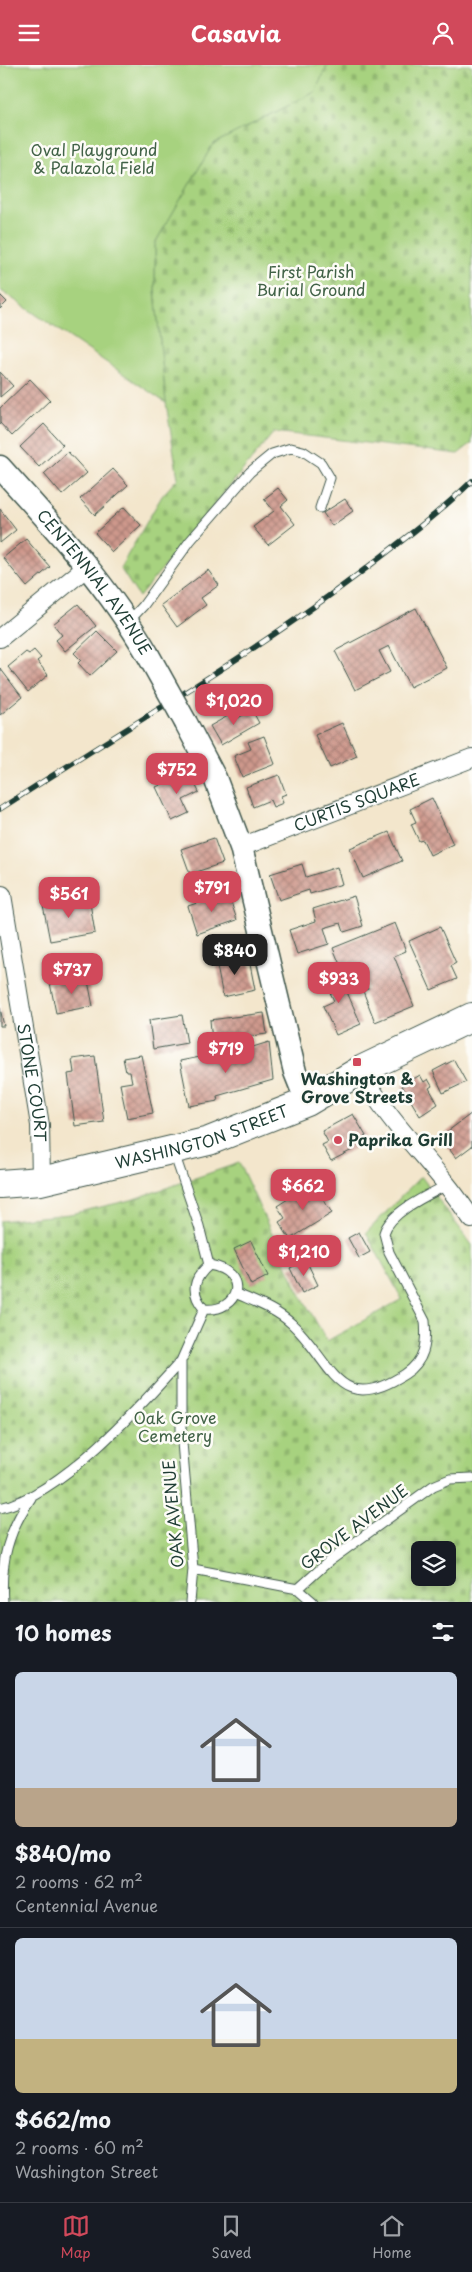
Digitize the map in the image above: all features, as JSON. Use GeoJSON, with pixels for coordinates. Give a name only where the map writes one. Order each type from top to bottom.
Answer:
{"type":"FeatureCollection","features":[{"type":"Feature","properties":{"kind":"main road","name":"WASHINGTON STREET"},"geometry":{"type":"LineString","coordinates":[[0,1184],[41,1181],[174,1151],[240,1130],[307,1102],[361,1070],[472,1017]]}},
{"type":"Feature","properties":{"kind":"street","name":"CENTENNIAL AVENUE"},"geometry":{"type":"LineString","coordinates":[[0,467],[88,566],[128,621],[215,778],[240,847],[295,1072],[307,1102]]}},
{"type":"Feature","properties":{"kind":"street"},"geometry":{"type":"LineString","coordinates":[[0,638],[88,566]]}},
{"type":"Feature","properties":{"kind":"street","name":"CURTIS SQUARE"},"geometry":{"type":"LineString","coordinates":[[240,847],[472,758]]}},
{"type":"Feature","properties":{"kind":"street","name":"STONE COURT"},"geometry":{"type":"LineString","coordinates":[[2,895],[40,1125],[41,1181]]}},
{"type":"Feature","properties":{"kind":"street"},"geometry":{"type":"LineString","coordinates":[[361,1070],[372,1093],[447,1185],[472,1219]]}},
{"type":"Feature","properties":{"kind":"lane"},"geometry":{"type":"LineString","coordinates":[[128,621],[202,527],[250,472],[272,454],[291,447],[303,451],[321,463],[330,478],[320,509]]}},
{"type":"Feature","properties":{"kind":"lane"},"geometry":{"type":"LineString","coordinates":[[174,1151],[199,1226],[209,1265]]}},
{"type":"Feature","properties":{"kind":"lane"},"geometry":{"type":"LineString","coordinates":[[235,1293],[275,1311],[286,1319],[304,1335],[334,1375],[351,1389],[371,1390],[394,1382],[418,1363],[426,1345],[426,1334],[425,1321],[389,1251],[384,1233],[389,1224],[405,1210],[447,1185]]}},
{"type":"Feature","properties":{"kind":"lane"},"geometry":{"type":"LineString","coordinates":[[209,1265],[227,1271],[235,1279],[237,1285],[235,1293],[223,1307],[214,1310],[204,1309],[197,1301],[194,1287],[195,1281],[201,1272],[209,1265]]}},
{"type":"Feature","properties":{"kind":"lane","name":"OAK AVENUE"},"geometry":{"type":"LineString","coordinates":[[190,1602],[193,1569],[181,1431],[181,1361],[204,1309]]}},
{"type":"Feature","properties":{"kind":"lane"},"geometry":{"type":"LineString","coordinates":[[3,1602],[2,1581],[10,1534],[17,1519],[31,1498],[103,1442],[148,1399],[181,1361]]}},
{"type":"Feature","properties":{"kind":"lane","name":"GROVE AVENUE"},"geometry":{"type":"LineString","coordinates":[[193,1569],[298,1589],[328,1562],[433,1487],[450,1479],[472,1478]]}},
{"type":"Feature","properties":{"kind":"lane"},"geometry":{"type":"LineString","coordinates":[[0,1508],[31,1498]]}},
{"type":"Feature","properties":{"kind":"lane"},"geometry":{"type":"LineString","coordinates":[[298,1589],[312,1602]]}},
{"type":"Feature","properties":{"kind":"green space","name":"Oval Playground & Palazola Field"},"geometry":{"type":"Polygon","coordinates":[[[0,65],[327,65],[315,92],[213,144],[155,243],[155,291],[166,403],[0,290],[0,65]]]}},
{"type":"Feature","properties":{"kind":"green space","name":"First Parish Burial Ground"},"geometry":{"type":"Polygon","coordinates":[[[327,65],[472,65],[472,443],[458,454],[274,432],[139,597],[120,568],[162,496],[178,478],[166,403],[155,291],[155,243],[213,144],[315,92],[327,65]]]}},
{"type":"Feature","properties":{"kind":"green space","name":"Oak Grove Cemetery"},"geometry":{"type":"Polygon","coordinates":[[[239,1163],[298,1290],[327,1341],[402,1299],[366,1233],[421,1176],[472,1245],[472,1602],[0,1602],[0,1221],[70,1214],[131,1200],[239,1163]]]}},
{"type":"Feature","properties":{"kind":"building"},"geometry":{"type":"Polygon","coordinates":[[[0,295],[7,302],[0,309],[0,295]]]}},
{"type":"Feature","properties":{"kind":"building"},"geometry":{"type":"Polygon","coordinates":[[[0,372],[13,386],[0,397],[0,372]]]}},
{"type":"Feature","properties":{"kind":"building"},"geometry":{"type":"Polygon","coordinates":[[[30,379],[50,400],[12,436],[0,423],[0,408],[30,379]]]}},
{"type":"Feature","properties":{"kind":"building"},"geometry":{"type":"Polygon","coordinates":[[[44,424],[63,445],[39,467],[20,447],[44,424]]]}},
{"type":"Feature","properties":{"kind":"building"},"geometry":{"type":"Polygon","coordinates":[[[68,452],[87,473],[62,495],[44,474],[68,452]]]}},
{"type":"Feature","properties":{"kind":"building"},"geometry":{"type":"Polygon","coordinates":[[[113,469],[128,485],[95,515],[80,499],[113,469]]]}},
{"type":"Feature","properties":{"kind":"building"},"geometry":{"type":"Polygon","coordinates":[[[278,488],[288,500],[281,506],[295,524],[268,545],[253,527],[274,511],[264,499],[278,488]]]}},
{"type":"Feature","properties":{"kind":"building"},"geometry":{"type":"Polygon","coordinates":[[[345,499],[353,511],[332,526],[323,513],[345,499]]]}},
{"type":"Feature","properties":{"kind":"building"},"geometry":{"type":"Polygon","coordinates":[[[124,507],[141,525],[112,552],[95,533],[124,507]]]}},
{"type":"Feature","properties":{"kind":"building"},"geometry":{"type":"Polygon","coordinates":[[[0,509],[16,530],[0,543],[0,509]]]}},
{"type":"Feature","properties":{"kind":"building"},"geometry":{"type":"Polygon","coordinates":[[[26,539],[50,567],[27,587],[3,558],[26,539]]]}},
{"type":"Feature","properties":{"kind":"building"},"geometry":{"type":"Polygon","coordinates":[[[208,570],[219,585],[201,598],[206,605],[177,627],[161,605],[208,570]]]}},
{"type":"Feature","properties":{"kind":"building"},"geometry":{"type":"Polygon","coordinates":[[[78,604],[96,626],[65,651],[56,640],[62,635],[53,624],[78,604]]]}},
{"type":"Feature","properties":{"kind":"building"},"geometry":{"type":"Polygon","coordinates":[[[416,608],[447,668],[410,687],[389,646],[379,651],[390,672],[355,690],[335,651],[416,608]]]}},
{"type":"Feature","properties":{"kind":"building"},"geometry":{"type":"Polygon","coordinates":[[[97,631],[117,651],[90,676],[78,663],[81,660],[74,653],[97,631]]]}},
{"type":"Feature","properties":{"kind":"building"},"geometry":{"type":"Polygon","coordinates":[[[34,650],[41,658],[37,661],[48,675],[28,692],[8,667],[26,652],[29,654],[34,650]]]}},
{"type":"Feature","properties":{"kind":"building"},"geometry":{"type":"Polygon","coordinates":[[[0,668],[22,697],[0,715],[0,668]]]}},
{"type":"Feature","properties":{"kind":"building"},"geometry":{"type":"Polygon","coordinates":[[[252,710],[259,723],[221,745],[210,726],[235,712],[238,718],[252,710]]]}},
{"type":"Feature","properties":{"kind":"building"},"geometry":{"type":"Polygon","coordinates":[[[342,723],[357,756],[330,768],[315,735],[342,723]]]}},
{"type":"Feature","properties":{"kind":"building"},"geometry":{"type":"Polygon","coordinates":[[[264,736],[275,764],[242,777],[234,756],[251,749],[248,742],[264,736]]]}},
{"type":"Feature","properties":{"kind":"building"},"geometry":{"type":"Polygon","coordinates":[[[189,772],[199,792],[183,800],[189,813],[172,821],[156,787],[189,772]]]}},
{"type":"Feature","properties":{"kind":"building"},"geometry":{"type":"Polygon","coordinates":[[[279,775],[286,794],[281,796],[283,803],[273,807],[270,800],[253,807],[246,787],[279,775]]]}},
{"type":"Feature","properties":{"kind":"building"},"geometry":{"type":"Polygon","coordinates":[[[432,798],[453,844],[430,855],[423,840],[419,841],[411,824],[416,822],[410,809],[432,798]]]}},
{"type":"Feature","properties":{"kind":"building"},"geometry":{"type":"Polygon","coordinates":[[[389,832],[402,861],[363,878],[350,848],[389,832]]]}},
{"type":"Feature","properties":{"kind":"building"},"geometry":{"type":"Polygon","coordinates":[[[214,838],[223,863],[190,874],[181,849],[214,838]]]}},
{"type":"Feature","properties":{"kind":"building"},"geometry":{"type":"Polygon","coordinates":[[[302,864],[306,877],[337,867],[342,884],[310,894],[309,890],[279,900],[270,874],[302,864]]]}},
{"type":"Feature","properties":{"kind":"building"},"geometry":{"type":"Polygon","coordinates":[[[228,893],[237,920],[197,934],[188,906],[228,893]]]}},
{"type":"Feature","properties":{"kind":"building"},"geometry":{"type":"Polygon","coordinates":[[[354,896],[363,926],[344,932],[341,923],[324,928],[329,944],[297,954],[289,930],[316,921],[313,909],[354,896]]]}},
{"type":"Feature","properties":{"kind":"building"},"geometry":{"type":"Polygon","coordinates":[[[89,897],[95,933],[50,941],[43,905],[89,897]]]}},
{"type":"Feature","properties":{"kind":"building"},"geometry":{"type":"Polygon","coordinates":[[[395,923],[406,951],[394,956],[414,1006],[375,1022],[363,991],[368,989],[359,968],[344,974],[333,948],[395,923]]]}},
{"type":"Feature","properties":{"kind":"building"},"geometry":{"type":"Polygon","coordinates":[[[440,927],[456,963],[451,966],[457,979],[431,990],[409,941],[440,927]]]}},
{"type":"Feature","properties":{"kind":"building"},"geometry":{"type":"Polygon","coordinates":[[[248,954],[255,990],[223,997],[216,961],[248,954]]]}},
{"type":"Feature","properties":{"kind":"building"},"geometry":{"type":"Polygon","coordinates":[[[336,967],[361,1024],[336,1035],[323,1006],[334,1001],[321,973],[336,967]]]}},
{"type":"Feature","properties":{"kind":"building"},"geometry":{"type":"Polygon","coordinates":[[[87,976],[93,1006],[56,1013],[50,983],[87,976]]]}},
{"type":"Feature","properties":{"kind":"building"},"geometry":{"type":"Polygon","coordinates":[[[0,1008],[4,1026],[0,1026],[0,1008]]]}},
{"type":"Feature","properties":{"kind":"building"},"geometry":{"type":"Polygon","coordinates":[[[264,1013],[267,1034],[212,1041],[210,1020],[264,1013]]]}},
{"type":"Feature","properties":{"kind":"building"},"geometry":{"type":"Polygon","coordinates":[[[182,1015],[187,1043],[153,1049],[149,1020],[182,1015]]]}},
{"type":"Feature","properties":{"kind":"building"},"geometry":{"type":"Polygon","coordinates":[[[269,1042],[273,1080],[217,1096],[218,1101],[189,1106],[180,1061],[210,1055],[211,1060],[269,1042]]]}},
{"type":"Feature","properties":{"kind":"building"},"geometry":{"type":"Polygon","coordinates":[[[141,1055],[153,1113],[127,1118],[120,1084],[132,1082],[130,1072],[126,1072],[123,1058],[141,1055]]]}},
{"type":"Feature","properties":{"kind":"building"},"geometry":{"type":"Polygon","coordinates":[[[95,1056],[104,1122],[75,1126],[68,1074],[74,1073],[72,1059],[95,1056]]]}},
{"type":"Feature","properties":{"kind":"building"},"geometry":{"type":"Polygon","coordinates":[[[454,1060],[466,1082],[443,1093],[433,1071],[454,1060]]]}},
{"type":"Feature","properties":{"kind":"building"},"geometry":{"type":"Polygon","coordinates":[[[420,1075],[424,1082],[428,1079],[432,1086],[429,1088],[438,1104],[420,1116],[402,1086],[420,1075]]]}},
{"type":"Feature","properties":{"kind":"building"},"geometry":{"type":"Polygon","coordinates":[[[472,1113],[472,1146],[456,1158],[440,1137],[472,1113]]]}},
{"type":"Feature","properties":{"kind":"building"},"geometry":{"type":"Polygon","coordinates":[[[353,1114],[366,1136],[352,1144],[354,1149],[331,1161],[322,1145],[328,1142],[322,1131],[353,1114]]]}},
{"type":"Feature","properties":{"kind":"building"},"geometry":{"type":"Polygon","coordinates":[[[313,1183],[332,1213],[290,1239],[279,1222],[285,1218],[277,1206],[313,1183]]]}},
{"type":"Feature","properties":{"kind":"building"},"geometry":{"type":"Polygon","coordinates":[[[359,1232],[370,1252],[359,1258],[348,1238],[359,1232]]]}},
{"type":"Feature","properties":{"kind":"building"},"geometry":{"type":"Polygon","coordinates":[[[251,1241],[268,1276],[251,1285],[234,1249],[251,1241]]]}},
{"type":"Feature","properties":{"kind":"building"},"geometry":{"type":"Polygon","coordinates":[[[306,1260],[318,1285],[302,1293],[290,1268],[306,1260]]]}},
{"type":"Feature","properties":{"kind":"railway"},"geometry":{"type":"LineString","coordinates":[[0,809],[189,690],[283,628],[398,543],[472,481]]}},
{"type":"Feature","properties":{"kind":"place","name":"Washington & Grove Streets"},"geometry":{"type":"Point","coordinates":[357,1062]}},
{"type":"Feature","properties":{"kind":"place","name":"Paprika Grill"},"geometry":{"type":"Point","coordinates":[338,1140]}}]}
